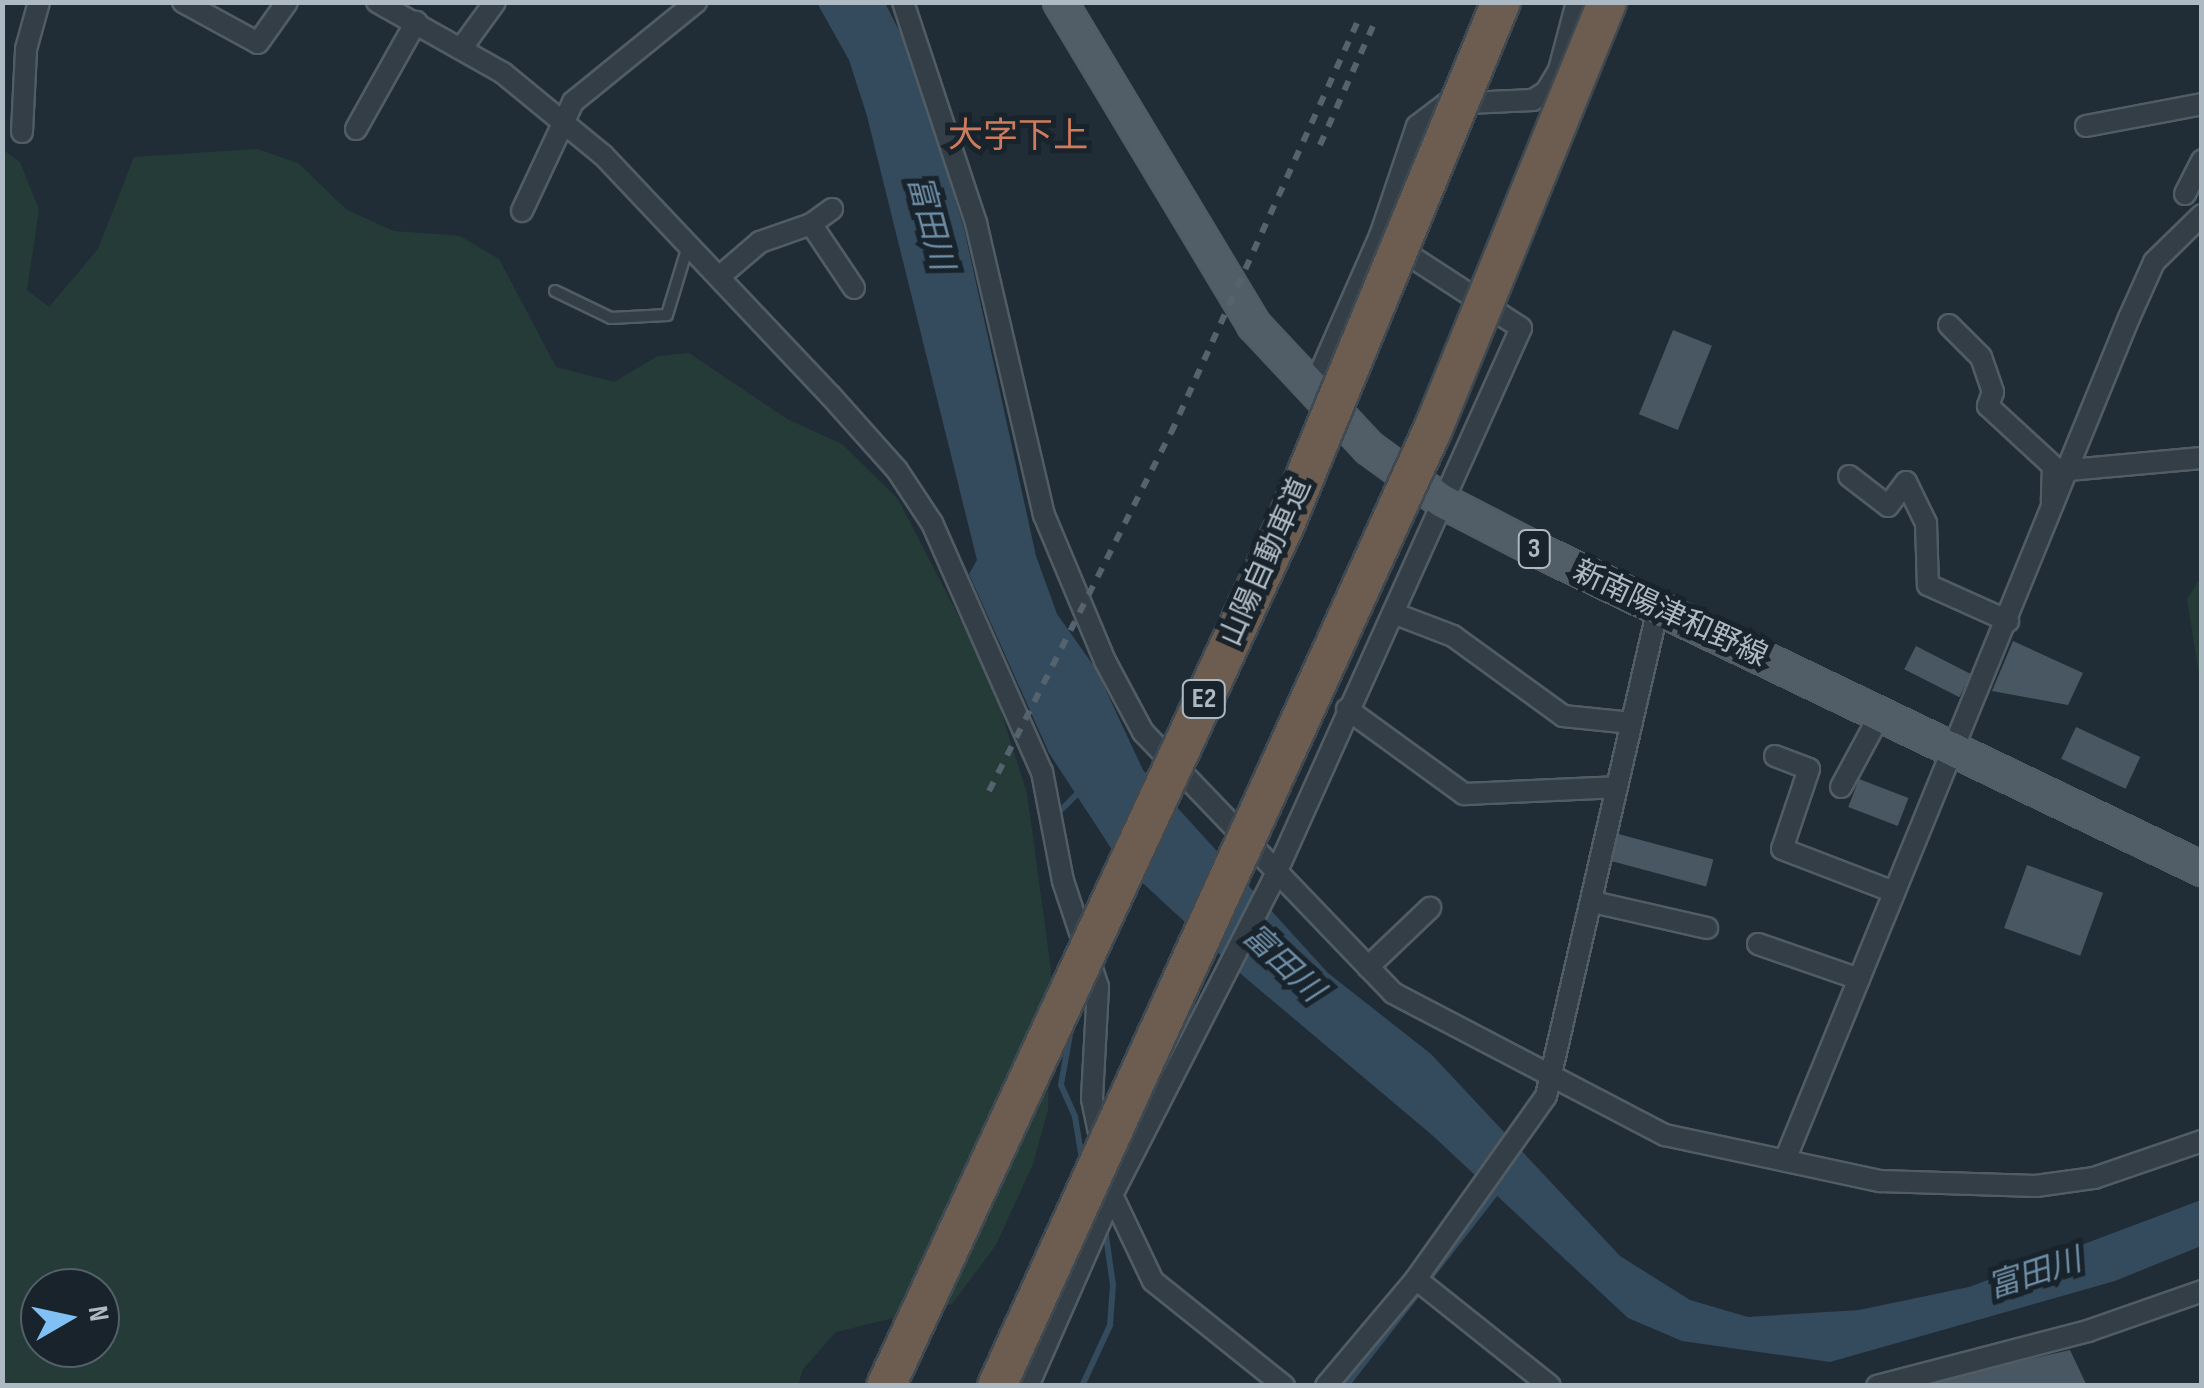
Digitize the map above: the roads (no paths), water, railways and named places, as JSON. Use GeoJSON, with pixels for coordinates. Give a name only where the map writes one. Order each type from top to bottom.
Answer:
{"type":"FeatureCollection","features":[{"type":"Feature","properties":{"kind":"highway","name":"山陽自動車道"},"geometry":{"type":"LineString","coordinates":[[886,1386],[1285,526],[1501,2]]}},
{"type":"Feature","properties":{"kind":"highway"},"geometry":{"type":"LineString","coordinates":[[997,1386],[1432,429],[1607,2]]}},
{"type":"Feature","properties":{"kind":"main road","name":"新南陽津和野線"},"geometry":{"type":"LineString","coordinates":[[1060,2],[1254,325],[1312,392],[1369,448],[1442,500],[1658,608],[2202,868]]}},
{"type":"Feature","properties":{"kind":"street"},"geometry":{"type":"LineString","coordinates":[[22,132],[26,50],[39,2]]}},
{"type":"Feature","properties":{"kind":"street"},"geometry":{"type":"LineString","coordinates":[[184,2],[258,43],[287,2]]}},
{"type":"Feature","properties":{"kind":"street"},"geometry":{"type":"LineString","coordinates":[[377,2],[463,46],[563,118],[689,245],[897,470],[932,522],[1033,744],[1063,880],[1098,987],[1092,1099],[1112,1195],[1153,1281],[1284,1386]]}},
{"type":"Feature","properties":{"kind":"street"},"geometry":{"type":"LineString","coordinates":[[463,46],[495,2]]}},
{"type":"Feature","properties":{"kind":"street"},"geometry":{"type":"LineString","coordinates":[[522,211],[572,102],[696,2]]}},
{"type":"Feature","properties":{"kind":"street"},"geometry":{"type":"LineString","coordinates":[[903,2],[965,186],[1044,515],[1070,581],[1143,732],[1274,876],[1368,967],[1418,1009],[1665,1134],[1880,1181],[2021,1186],[2094,1178],[2202,1141]]}},
{"type":"Feature","properties":{"kind":"street"},"geometry":{"type":"LineString","coordinates":[[1312,392],[1380,236],[1417,126],[1446,104],[1533,100],[1546,92],[1559,70],[1577,2]]}},
{"type":"Feature","properties":{"kind":"street"},"geometry":{"type":"LineString","coordinates":[[356,130],[416,22]]}},
{"type":"Feature","properties":{"kind":"street"},"geometry":{"type":"LineString","coordinates":[[2086,126],[2202,104]]}},
{"type":"Feature","properties":{"kind":"street"},"geometry":{"type":"LineString","coordinates":[[2185,194],[2202,160]]}},
{"type":"Feature","properties":{"kind":"street"},"geometry":{"type":"LineString","coordinates":[[719,277],[760,242],[811,224],[832,209]]}},
{"type":"Feature","properties":{"kind":"street"},"geometry":{"type":"LineString","coordinates":[[1785,1160],[2154,262],[2202,215]]}},
{"type":"Feature","properties":{"kind":"street"},"geometry":{"type":"LineString","coordinates":[[811,224],[854,288]]}},
{"type":"Feature","properties":{"kind":"street"},"geometry":{"type":"LineString","coordinates":[[1028,1386],[1112,1195],[1274,876],[1521,328],[1380,236]]}},
{"type":"Feature","properties":{"kind":"street"},"geometry":{"type":"LineString","coordinates":[[1950,325],[1981,356],[1993,392],[1988,406],[2053,466],[2056,507]]}},
{"type":"Feature","properties":{"kind":"street"},"geometry":{"type":"LineString","coordinates":[[2070,470],[2202,458]]}},
{"type":"Feature","properties":{"kind":"street"},"geometry":{"type":"LineString","coordinates":[[1849,476],[1888,506],[1906,482],[1926,523],[1928,585],[2008,621]]}},
{"type":"Feature","properties":{"kind":"street"},"geometry":{"type":"LineString","coordinates":[[1326,1386],[1416,1279],[1480,1194],[1522,1134],[1553,1075],[1658,608]]}},
{"type":"Feature","properties":{"kind":"street"},"geometry":{"type":"LineString","coordinates":[[1393,613],[1453,636],[1563,716],[1632,724]]}},
{"type":"Feature","properties":{"kind":"street"},"geometry":{"type":"LineString","coordinates":[[1348,710],[1464,794],[1616,787]]}},
{"type":"Feature","properties":{"kind":"street"},"geometry":{"type":"LineString","coordinates":[[1841,787],[1881,713]]}},
{"type":"Feature","properties":{"kind":"street"},"geometry":{"type":"LineString","coordinates":[[1775,756],[1809,769],[1782,849],[1894,892]]}},
{"type":"Feature","properties":{"kind":"street"},"geometry":{"type":"LineString","coordinates":[[1593,902],[1706,928]]}},
{"type":"Feature","properties":{"kind":"street"},"geometry":{"type":"LineString","coordinates":[[1368,967],[1430,908]]}},
{"type":"Feature","properties":{"kind":"street"},"geometry":{"type":"LineString","coordinates":[[1758,944],[1859,980]]}},
{"type":"Feature","properties":{"kind":"street"},"geometry":{"type":"LineString","coordinates":[[1416,1279],[1550,1386]]}},
{"type":"Feature","properties":{"kind":"street"},"geometry":{"type":"LineString","coordinates":[[1877,1386],[2088,1331],[2202,1291]]}},
{"type":"Feature","properties":{"kind":"lane"},"geometry":{"type":"LineString","coordinates":[[555,291],[610,318],[666,315],[689,245]]}},
{"type":"Feature","properties":{"kind":"water","name":"富田川"},"geometry":{"type":"Polygon","coordinates":[[[817,3],[885,3],[907,46],[964,228],[1036,556],[1057,614],[1096,669],[1143,770],[1328,973],[1431,1054],[1620,1256],[1690,1300],[1748,1317],[1859,1310],[1969,1287],[2201,1200],[2201,1246],[2115,1281],[1830,1362],[1682,1341],[1628,1318],[1432,1135],[1241,974],[1120,862],[1049,753],[969,574],[977,560],[867,116],[849,60],[817,3]]]}},
{"type":"Feature","properties":{"kind":"waterway"},"geometry":{"type":"LineString","coordinates":[[1056,815],[1082,789]]}},
{"type":"Feature","properties":{"kind":"waterway"},"geometry":{"type":"LineString","coordinates":[[1072,1023],[1061,1085],[1075,1117],[1083,1165]]}},
{"type":"Feature","properties":{"kind":"waterway"},"geometry":{"type":"LineString","coordinates":[[1346,1386],[1499,1189]]}},
{"type":"Feature","properties":{"kind":"waterway"},"geometry":{"type":"LineString","coordinates":[[1082,1386],[1110,1325],[1113,1285],[1105,1229]]}},
{"type":"Feature","properties":{"kind":"railway"},"geometry":{"type":"LineString","coordinates":[[989,791],[1171,433],[1358,20]]}},
{"type":"Feature","properties":{"kind":"railway"},"geometry":{"type":"LineString","coordinates":[[1320,145],[1373,26]]}},
{"type":"Feature","properties":{"kind":"district","name":"大字下上"},"geometry":{"type":"Point","coordinates":[1018,137]}}]}
